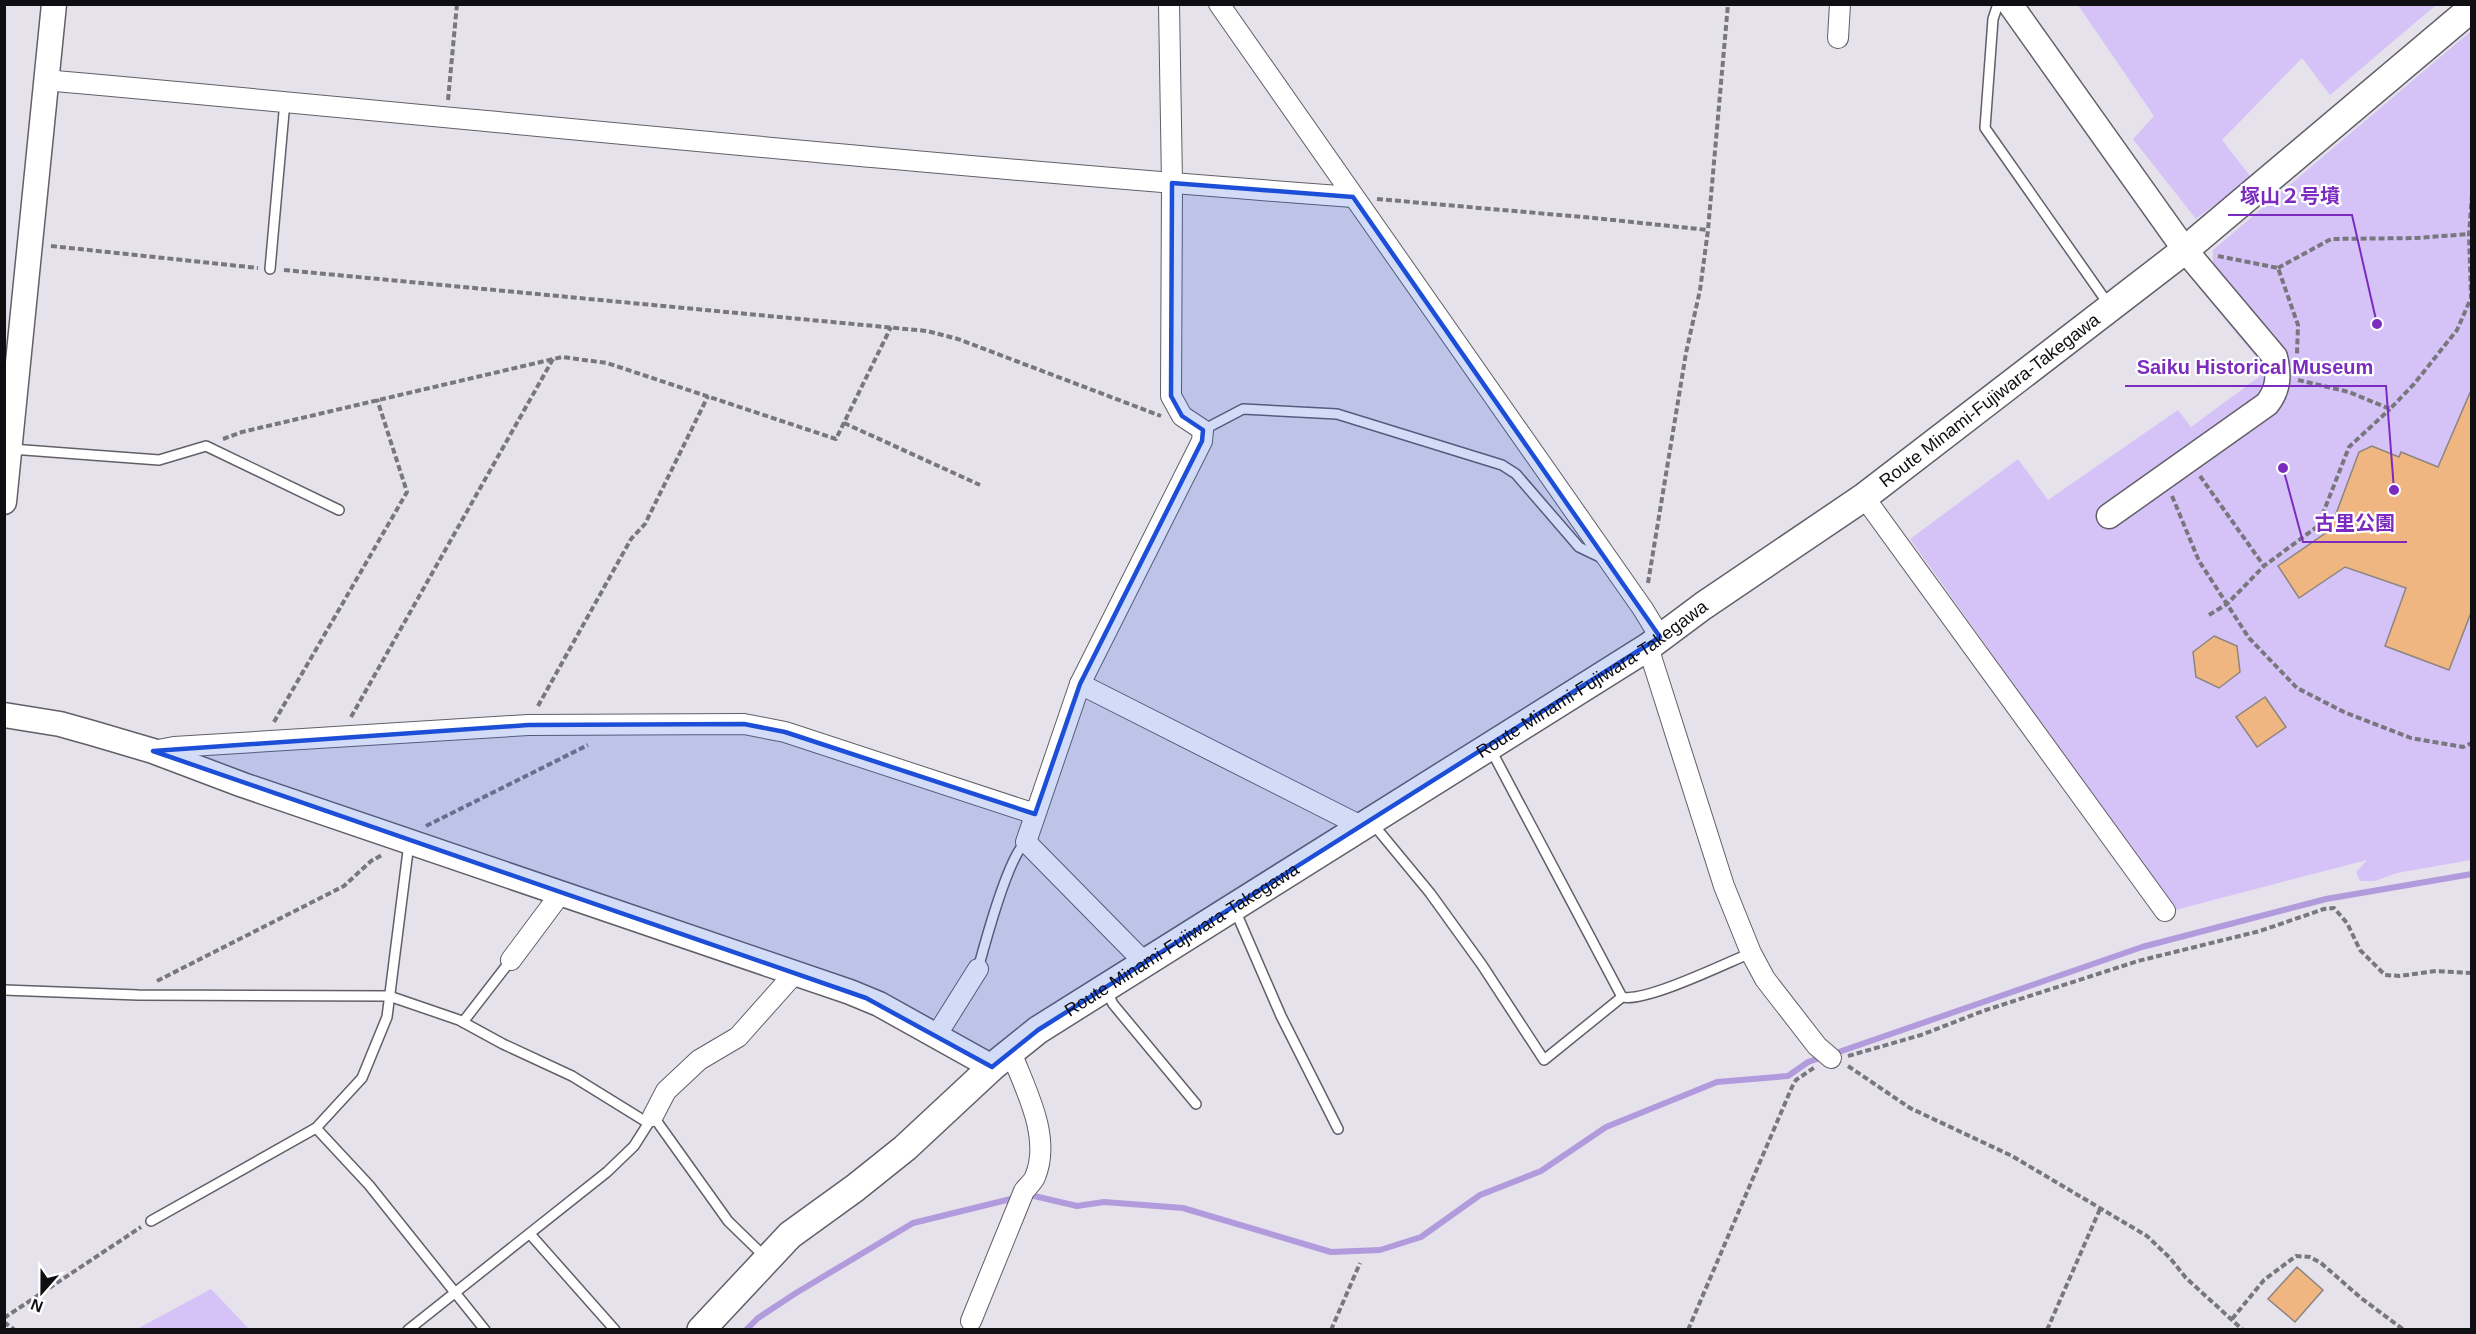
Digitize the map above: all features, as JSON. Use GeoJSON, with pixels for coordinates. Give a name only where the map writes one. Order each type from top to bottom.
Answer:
{"type":"FeatureCollection","features":[{"type":"Feature","properties":{"kind":"main road","name":"Route Minami-Fujiwara-Takegawa"},"geometry":{"type":"LineString","coordinates":[[701,1329],[790,1235],[905,1148],[1002,1059],[1038,1030],[1490,748],[1523,724],[1654,642],[1864,497],[2185,250],[2472,8]]}},
{"type":"Feature","properties":{"kind":"street"},"geometry":{"type":"LineString","coordinates":[[4,502],[54,4]]}},
{"type":"Feature","properties":{"kind":"street"},"geometry":{"type":"LineString","coordinates":[[1145,963],[1026,842],[1080,684],[1202,441],[1203,430],[1182,416],[1171,396],[1172,183],[1169,4]]}},
{"type":"Feature","properties":{"kind":"street"},"geometry":{"type":"LineString","coordinates":[[1219,4],[1643,609],[1724,886],[1751,953],[1765,979],[1827,1054]]}},
{"type":"Feature","properties":{"kind":"street"},"geometry":{"type":"LineString","coordinates":[[1838,38],[1840,4]]}},
{"type":"Feature","properties":{"kind":"street"},"geometry":{"type":"LineString","coordinates":[[2010,4],[2185,250],[2275,357],[2277,383],[2274,395],[2267,404],[2109,516]]}},
{"type":"Feature","properties":{"kind":"street"},"geometry":{"type":"LineString","coordinates":[[45,80],[447,116],[872,158],[1353,197]]}},
{"type":"Feature","properties":{"kind":"street"},"geometry":{"type":"LineString","coordinates":[[1864,497],[2165,911]]}},
{"type":"Feature","properties":{"kind":"street"},"geometry":{"type":"LineString","coordinates":[[1080,684],[1367,824]]}},
{"type":"Feature","properties":{"kind":"street"},"geometry":{"type":"LineString","coordinates":[[4,715],[60,724],[153,751],[866,998],[936,1036],[1002,1059],[1036,1116],[1040,1140],[1039,1161],[1035,1178],[1024,1191],[971,1321]]}},
{"type":"Feature","properties":{"kind":"street"},"geometry":{"type":"LineString","coordinates":[[153,751],[174,747],[528,725],[744,724],[785,732],[1035,814]]}},
{"type":"Feature","properties":{"kind":"street"},"geometry":{"type":"LineString","coordinates":[[511,960],[561,893]]}},
{"type":"Feature","properties":{"kind":"street"},"geometry":{"type":"LineString","coordinates":[[936,1036],[978,969]]}},
{"type":"Feature","properties":{"kind":"street"},"geometry":{"type":"LineString","coordinates":[[650,1120],[666,1091],[699,1060],[738,1037],[795,973]]}},
{"type":"Feature","properties":{"kind":"lane"},"geometry":{"type":"LineString","coordinates":[[1998,4],[1993,20],[1986,128],[2110,307]]}},
{"type":"Feature","properties":{"kind":"lane"},"geometry":{"type":"LineString","coordinates":[[270,269],[285,101]]}},
{"type":"Feature","properties":{"kind":"lane"},"geometry":{"type":"LineString","coordinates":[[1203,430],[1244,409],[1337,414],[1502,465],[1516,474],[1579,547],[1610,562]]}},
{"type":"Feature","properties":{"kind":"lane"},"geometry":{"type":"LineString","coordinates":[[10,449],[159,460],[206,446],[339,510]]}},
{"type":"Feature","properties":{"kind":"lane"},"geometry":{"type":"LineString","coordinates":[[1490,748],[1622,997]]}},
{"type":"Feature","properties":{"kind":"lane"},"geometry":{"type":"LineString","coordinates":[[1367,824],[1436,902],[1482,965],[1544,1060],[1622,997],[1648,995],[1751,953]]}},
{"type":"Feature","properties":{"kind":"lane"},"geometry":{"type":"LineString","coordinates":[[151,1221],[315,1128],[362,1078],[387,1017],[410,841]]}},
{"type":"Feature","properties":{"kind":"lane"},"geometry":{"type":"LineString","coordinates":[[978,969],[1019,847],[1026,842]]}},
{"type":"Feature","properties":{"kind":"lane"},"geometry":{"type":"LineString","coordinates":[[1234,907],[1281,1016],[1338,1128]]}},
{"type":"Feature","properties":{"kind":"lane"},"geometry":{"type":"LineString","coordinates":[[463,1022],[511,960]]}},
{"type":"Feature","properties":{"kind":"lane"},"geometry":{"type":"LineString","coordinates":[[1106,987],[1113,1004],[1196,1104]]}},
{"type":"Feature","properties":{"kind":"lane"},"geometry":{"type":"LineString","coordinates":[[4,990],[127,995],[389,996],[463,1022],[572,1076],[650,1120],[728,1221],[767,1260]]}},
{"type":"Feature","properties":{"kind":"lane"},"geometry":{"type":"LineString","coordinates":[[408,1329],[607,1172],[634,1146],[650,1120]]}},
{"type":"Feature","properties":{"kind":"lane"},"geometry":{"type":"LineString","coordinates":[[315,1128],[369,1185],[485,1329]]}},
{"type":"Feature","properties":{"kind":"lane"},"geometry":{"type":"LineString","coordinates":[[530,1234],[615,1329]]}},
{"type":"Feature","properties":{"kind":"path"},"geometry":{"type":"LineString","coordinates":[[447,116],[457,4]]}},
{"type":"Feature","properties":{"kind":"path"},"geometry":{"type":"LineString","coordinates":[[1643,609],[1662,508],[1686,353],[1700,290],[1708,230],[1728,4]]}},
{"type":"Feature","properties":{"kind":"path"},"geometry":{"type":"LineString","coordinates":[[2209,615],[2226,604],[2264,566],[2318,526],[2349,447],[2414,384],[2457,330],[2471,298],[2469,234],[2472,195]]}},
{"type":"Feature","properties":{"kind":"path"},"geometry":{"type":"LineString","coordinates":[[1353,197],[1708,230]]}},
{"type":"Feature","properties":{"kind":"path"},"geometry":{"type":"LineString","coordinates":[[2185,250],[2278,268],[2331,239],[2417,238],[2469,234]]}},
{"type":"Feature","properties":{"kind":"path"},"geometry":{"type":"LineString","coordinates":[[29,243],[270,269],[927,331],[958,339],[1169,419],[1182,416]]}},
{"type":"Feature","properties":{"kind":"path"},"geometry":{"type":"LineString","coordinates":[[2278,268],[2298,325],[2297,357]]}},
{"type":"Feature","properties":{"kind":"path"},"geometry":{"type":"LineString","coordinates":[[206,446],[242,432],[562,357],[606,363],[836,440],[891,327]]}},
{"type":"Feature","properties":{"kind":"path"},"geometry":{"type":"LineString","coordinates":[[340,736],[553,359]]}},
{"type":"Feature","properties":{"kind":"path"},"geometry":{"type":"LineString","coordinates":[[2277,383],[2296,379],[2349,392],[2390,409]]}},
{"type":"Feature","properties":{"kind":"path"},"geometry":{"type":"LineString","coordinates":[[528,725],[631,539],[645,524],[708,396]]}},
{"type":"Feature","properties":{"kind":"path"},"geometry":{"type":"LineString","coordinates":[[263,741],[408,492],[377,399]]}},
{"type":"Feature","properties":{"kind":"path"},"geometry":{"type":"LineString","coordinates":[[844,423],[980,485]]}},
{"type":"Feature","properties":{"kind":"path"},"geometry":{"type":"LineString","coordinates":[[2198,473],[2264,566]]}},
{"type":"Feature","properties":{"kind":"path"},"geometry":{"type":"LineString","coordinates":[[2171,493],[2199,561],[2226,604],[2249,638],[2297,688],[2344,712],[2411,738],[2463,747],[2472,743]]}},
{"type":"Feature","properties":{"kind":"path"},"geometry":{"type":"LineString","coordinates":[[127,995],[344,886],[371,861],[410,841],[428,824],[597,740]]}},
{"type":"Feature","properties":{"kind":"path"},"geometry":{"type":"LineString","coordinates":[[2243,1329],[2186,1278],[2170,1258],[2147,1236],[2012,1156],[1910,1108],[1839,1060],[1921,1035],[2070,982],[2138,961],[2260,931],[2324,909],[2334,908],[2341,915],[2360,950],[2385,975],[2400,976],[2436,971],[2472,973]]}},
{"type":"Feature","properties":{"kind":"path"},"geometry":{"type":"LineString","coordinates":[[1688,1329],[1792,1087],[1796,1080],[1827,1054]]}},
{"type":"Feature","properties":{"kind":"path"},"geometry":{"type":"LineString","coordinates":[[2047,1329],[2100,1209]]}},
{"type":"Feature","properties":{"kind":"path"},"geometry":{"type":"LineString","coordinates":[[15,1329],[4,1320],[151,1221]]}},
{"type":"Feature","properties":{"kind":"path"},"geometry":{"type":"LineString","coordinates":[[2232,1319],[2264,1280],[2282,1265],[2296,1257],[2303,1257],[2321,1263],[2361,1298],[2404,1329]]}},
{"type":"Feature","properties":{"kind":"path"},"geometry":{"type":"LineString","coordinates":[[1331,1329],[1360,1263]]}},
{"type":"Feature","properties":{"kind":"highlighted area"},"geometry":{"type":"Polygon","coordinates":[[[1172,183],[1353,197],[1660,637],[1038,1030],[992,1067],[866,998],[153,751],[528,725],[744,724],[785,732],[1035,814],[1080,684],[1202,441],[1203,430],[1182,416],[1171,396],[1172,183]]]}},
{"type":"Feature","properties":{"kind":"shaded area"},"geometry":{"type":"Polygon","coordinates":[[[2078,5],[2436,5],[2330,95],[2302,58],[2222,140],[2251,177],[2196,219],[2133,139],[2154,116],[2078,5]]]}},
{"type":"Feature","properties":{"kind":"shaded area"},"geometry":{"type":"Polygon","coordinates":[[[2471,31],[2471,860],[2397,873],[2375,881],[2360,881],[2356,872],[2367,860],[2175,910],[1910,539],[2018,459],[2048,500],[2178,410],[2191,427],[2259,377],[2262,364],[2195,283],[2213,268],[2213,250],[2471,31]]]}},
{"type":"Feature","properties":{"kind":"shaded area"},"geometry":{"type":"Polygon","coordinates":[[[211,1289],[249,1329],[137,1329],[211,1289]]]}},
{"type":"Feature","properties":{"kind":"building"},"geometry":{"type":"Polygon","coordinates":[[[2472,388],[2472,610],[2449,670],[2385,646],[2406,588],[2345,567],[2299,598],[2278,566],[2330,530],[2359,452],[2372,446],[2399,457],[2401,452],[2438,467],[2472,388]]]}},
{"type":"Feature","properties":{"kind":"building"},"geometry":{"type":"Polygon","coordinates":[[[2214,636],[2237,646],[2240,672],[2219,688],[2196,677],[2193,652],[2214,636]]]}},
{"type":"Feature","properties":{"kind":"building"},"geometry":{"type":"Polygon","coordinates":[[[2265,697],[2286,727],[2257,747],[2236,717],[2265,697]]]}},
{"type":"Feature","properties":{"kind":"building"},"geometry":{"type":"Polygon","coordinates":[[[2297,1267],[2323,1290],[2295,1322],[2268,1299],[2297,1267]]]}},
{"type":"Feature","properties":{"kind":"waterway"},"geometry":{"type":"LineString","coordinates":[[1833,1054],[2142,947],[2326,899],[2472,874]]}},
{"type":"Feature","properties":{"kind":"waterway"},"geometry":{"type":"LineString","coordinates":[[1030,1195],[1077,1206],[1104,1202],[1183,1208],[1331,1252],[1380,1250],[1421,1237],[1480,1195],[1541,1171],[1606,1127],[1717,1082],[1788,1076],[1808,1062],[1823,1057]]}},
{"type":"Feature","properties":{"kind":"waterway"},"geometry":{"type":"LineString","coordinates":[[746,1330],[758,1318],[796,1293],[913,1223],[1015,1198]]}},
{"type":"Feature","properties":{"kind":"place","name":"塚山２号墳"},"geometry":{"type":"Point","coordinates":[2377,324]}},
{"type":"Feature","properties":{"kind":"place","name":"古里公園"},"geometry":{"type":"Point","coordinates":[2283,468]}},
{"type":"Feature","properties":{"kind":"place","name":"Saiku Historical Museum"},"geometry":{"type":"Point","coordinates":[2394,490]}}]}
